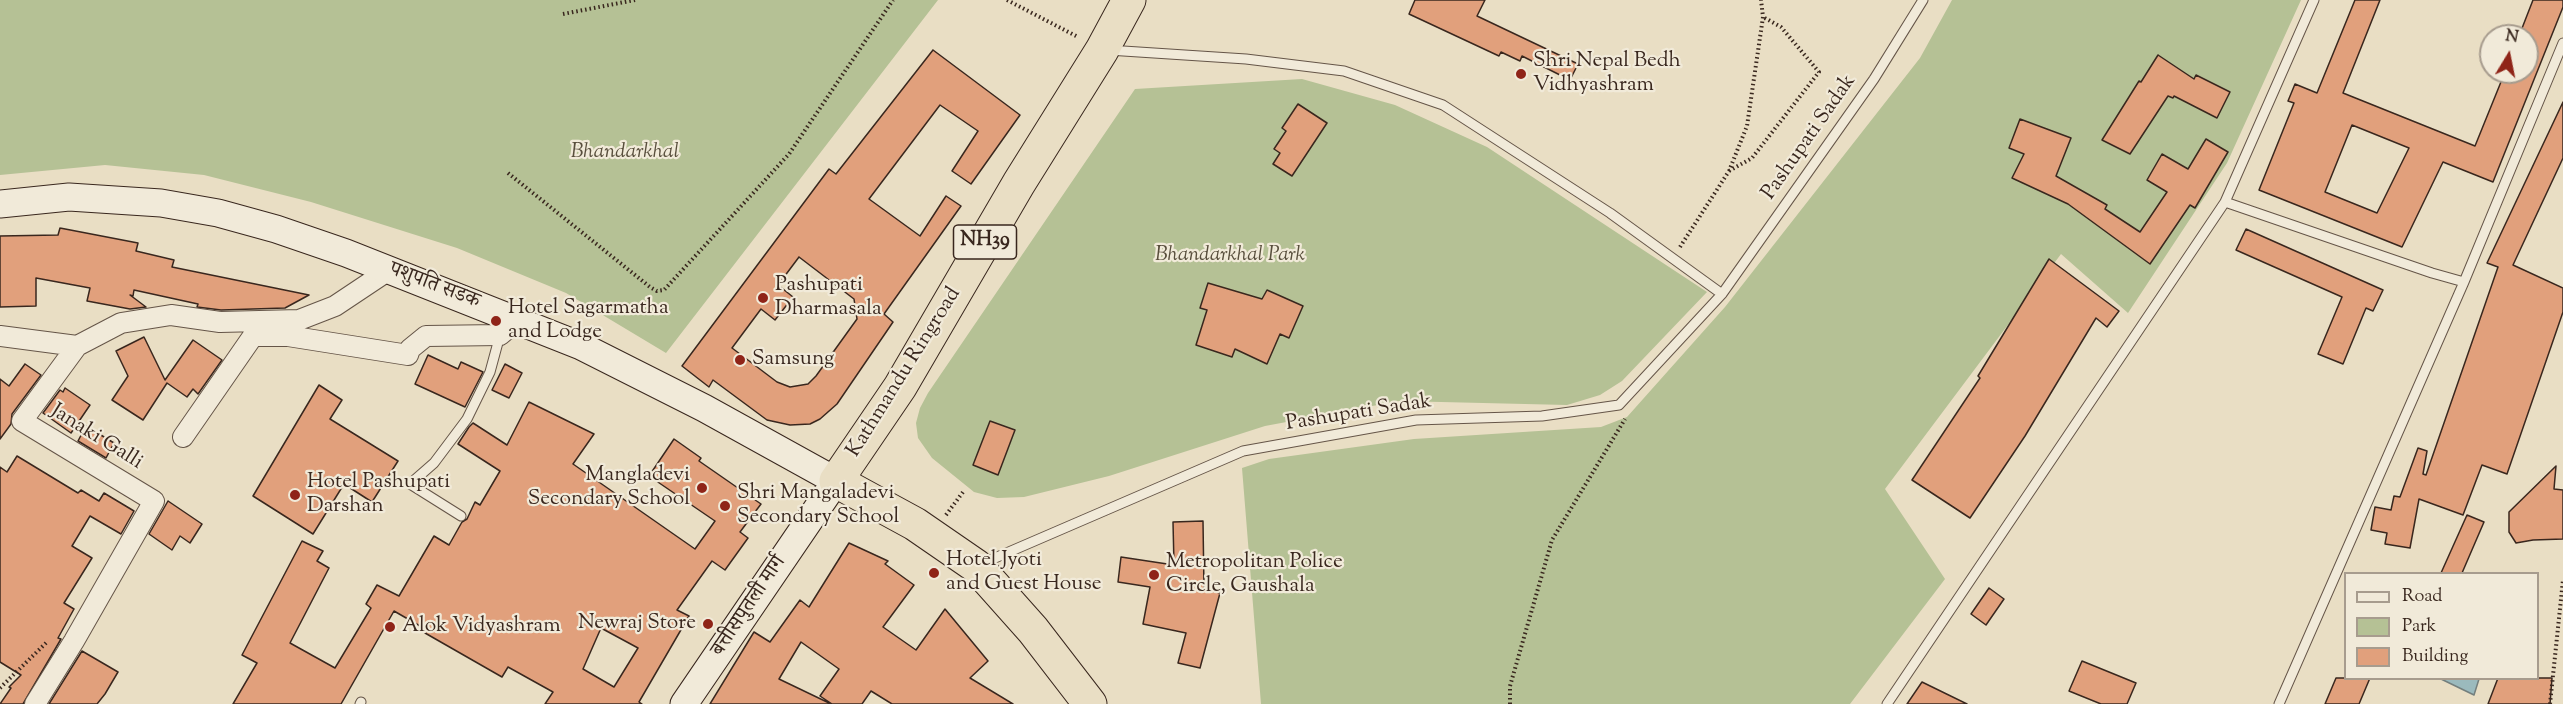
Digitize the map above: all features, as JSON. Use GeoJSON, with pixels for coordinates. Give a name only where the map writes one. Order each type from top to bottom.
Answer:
{"type":"FeatureCollection","features":[{"type":"Feature","properties":{"kind":"highway","name":"Kathmandu Ringroad"},"geometry":{"type":"LineString","coordinates":[[1090,704],[1033,630],[976,566],[915,524],[836,481],[894,396],[1019,183],[1102,50],[1129,0]]}},
{"type":"Feature","properties":{"kind":"main road","name":"पशुपति सडक"},"geometry":{"type":"LineString","coordinates":[[0,204],[69,197],[172,205],[218,213],[276,229],[390,270],[509,328],[581,346],[704,408],[836,481]]}},
{"type":"Feature","properties":{"kind":"main road","name":"बत्तीसपुतली मार्ग"},"geometry":{"type":"LineString","coordinates":[[684,704],[836,481]]}},
{"type":"Feature","properties":{"kind":"street","name":"Janaki Galli"},"geometry":{"type":"LineString","coordinates":[[35,704],[154,501],[22,421],[77,346],[121,322],[171,315],[220,322],[299,320],[335,306],[390,270]]}},
{"type":"Feature","properties":{"kind":"street"},"geometry":{"type":"LineString","coordinates":[[183,437],[253,336],[288,336],[408,355],[410,349],[426,336],[509,328]]}},
{"type":"Feature","properties":{"kind":"street"},"geometry":{"type":"LineString","coordinates":[[0,336],[77,346]]}},
{"type":"Feature","properties":{"kind":"lane","name":"Pashupati Sadak"},"geometry":{"type":"LineString","coordinates":[[976,566],[1243,451],[1416,420],[1542,416],[1618,405],[1722,294],[1874,79],[1923,0]]}},
{"type":"Feature","properties":{"kind":"lane"},"geometry":{"type":"LineString","coordinates":[[1887,704],[2225,202],[2314,0]]}},
{"type":"Feature","properties":{"kind":"lane"},"geometry":{"type":"LineString","coordinates":[[2280,704],[2464,282],[2563,43]]}},
{"type":"Feature","properties":{"kind":"lane"},"geometry":{"type":"LineString","coordinates":[[1102,50],[1246,59],[1344,70],[1443,105],[1534,162],[1722,294]]}},
{"type":"Feature","properties":{"kind":"lane"},"geometry":{"type":"LineString","coordinates":[[2225,202],[2464,282]]}},
{"type":"Feature","properties":{"kind":"lane"},"geometry":{"type":"LineString","coordinates":[[461,516],[410,484],[434,463],[467,419],[509,328]]}},
{"type":"Feature","properties":{"kind":"path"},"geometry":{"type":"LineString","coordinates":[[563,14],[635,0]]}},
{"type":"Feature","properties":{"kind":"path"},"geometry":{"type":"LineString","coordinates":[[508,173],[650,287],[657,291],[664,290],[789,154],[893,0]]}},
{"type":"Feature","properties":{"kind":"path"},"geometry":{"type":"LineString","coordinates":[[1008,0],[1102,50]]}},
{"type":"Feature","properties":{"kind":"path"},"geometry":{"type":"LineString","coordinates":[[1673,259],[1729,171],[1747,126],[1763,17],[1761,0]]}},
{"type":"Feature","properties":{"kind":"path"},"geometry":{"type":"LineString","coordinates":[[1729,171],[1752,158],[1819,72],[1781,27],[1763,17]]}},
{"type":"Feature","properties":{"kind":"path"},"geometry":{"type":"LineString","coordinates":[[1510,704],[1510,686],[1552,540],[1627,417],[1618,405]]}},
{"type":"Feature","properties":{"kind":"path"},"geometry":{"type":"LineString","coordinates":[[2550,704],[2563,580]]}},
{"type":"Feature","properties":{"kind":"path"},"geometry":{"type":"LineString","coordinates":[[0,688],[50,639],[74,641]]}},
{"type":"Feature","properties":{"kind":"green space","name":"Bhandarkhal"},"geometry":{"type":"Polygon","coordinates":[[[0,0],[938,0],[666,353],[566,293],[457,248],[311,202],[204,175],[105,165],[0,175],[0,0]]]}},
{"type":"Feature","properties":{"kind":"green space"},"geometry":{"type":"Polygon","coordinates":[[[1952,0],[2301,0],[2227,163],[2128,313],[2061,254],[1885,489],[1945,579],[1850,704],[1261,704],[1242,468],[1269,459],[1414,439],[1601,427],[1627,417],[1725,307],[1920,58],[1952,0]]]}},
{"type":"Feature","properties":{"kind":"green space","name":"Bhandarkhal Park"},"geometry":{"type":"Polygon","coordinates":[[[1302,79],[1395,105],[1487,147],[1707,292],[1622,381],[1600,395],[1567,405],[1399,401],[1265,426],[1109,476],[1024,497],[997,498],[974,492],[932,458],[918,438],[916,423],[920,408],[928,393],[1135,89],[1302,79]]]}},
{"type":"Feature","properties":{"kind":"water"},"geometry":{"type":"Polygon","coordinates":[[[2443,680],[2479,680],[2474,695],[2443,680]]]}},
{"type":"Feature","properties":{"kind":"building"},"geometry":{"type":"Polygon","coordinates":[[[1415,0],[1485,0],[1477,16],[1578,64],[1570,80],[1522,56],[1520,61],[1501,52],[1499,56],[1409,14],[1415,0]]]}},
{"type":"Feature","properties":{"kind":"building"},"geometry":{"type":"Polygon","coordinates":[[[2355,0],[2380,0],[2343,93],[2475,146],[2500,84],[2532,84],[2493,182],[2443,162],[2402,247],[2259,190],[2294,103],[2288,101],[2295,84],[2317,93],[2355,0]],[[2352,125],[2325,192],[2377,213],[2409,148],[2352,125]]]}},
{"type":"Feature","properties":{"kind":"building"},"geometry":{"type":"Polygon","coordinates":[[[2533,0],[2563,0],[2563,7],[2539,67],[2539,24],[2524,24],[2533,0]]]}},
{"type":"Feature","properties":{"kind":"building","name":"Pashupati Dharmasala"},"geometry":{"type":"Polygon","coordinates":[[[933,50],[1020,115],[971,184],[952,171],[978,131],[940,105],[869,199],[920,236],[946,196],[961,206],[884,314],[893,322],[837,404],[820,419],[810,424],[790,425],[767,420],[713,380],[709,387],[682,366],[829,169],[836,174],[933,50]],[[799,257],[778,285],[793,297],[775,320],[761,309],[732,348],[777,382],[790,387],[808,384],[857,319],[854,299],[799,257]]]}},
{"type":"Feature","properties":{"kind":"building"},"geometry":{"type":"Polygon","coordinates":[[[2158,55],[2194,79],[2196,75],[2230,92],[2217,118],[2174,96],[2173,98],[2168,96],[2130,154],[2102,140],[2158,55]]]}},
{"type":"Feature","properties":{"kind":"building"},"geometry":{"type":"Polygon","coordinates":[[[2563,102],[2563,158],[2513,265],[2563,288],[2563,312],[2507,474],[2482,465],[2463,515],[2419,499],[2410,548],[2385,544],[2387,533],[2371,530],[2375,507],[2391,510],[2394,496],[2400,497],[2418,448],[2427,451],[2423,474],[2426,475],[2498,267],[2487,263],[2563,102]]]}},
{"type":"Feature","properties":{"kind":"building"},"geometry":{"type":"Polygon","coordinates":[[[1298,104],[1327,123],[1292,176],[1273,164],[1280,153],[1274,149],[1286,131],[1282,128],[1298,104]]]}},
{"type":"Feature","properties":{"kind":"building"},"geometry":{"type":"Polygon","coordinates":[[[2020,119],[2071,138],[2056,176],[2107,205],[2105,209],[2140,232],[2167,192],[2147,180],[2162,154],[2188,169],[2206,139],[2228,152],[2195,208],[2190,205],[2150,264],[2068,204],[2012,178],[2024,154],[2009,148],[2020,119]]]}},
{"type":"Feature","properties":{"kind":"building"},"geometry":{"type":"Polygon","coordinates":[[[60,228],[138,243],[136,251],[174,260],[172,267],[309,295],[285,308],[221,310],[197,307],[198,304],[134,290],[133,296],[130,295],[146,307],[130,309],[87,301],[90,288],[36,278],[36,306],[0,307],[0,236],[58,235],[60,228]]]}},
{"type":"Feature","properties":{"kind":"building"},"geometry":{"type":"Polygon","coordinates":[[[2246,229],[2383,290],[2373,311],[2366,308],[2343,364],[2318,354],[2342,297],[2236,250],[2246,229]]]}},
{"type":"Feature","properties":{"kind":"building"},"geometry":{"type":"Polygon","coordinates":[[[2049,259],[2119,311],[2107,327],[2096,318],[2025,436],[1970,518],[1912,480],[1980,378],[1978,376],[2049,259]]]}},
{"type":"Feature","properties":{"kind":"building"},"geometry":{"type":"Polygon","coordinates":[[[1208,283],[1262,299],[1267,290],[1303,306],[1289,338],[1280,334],[1267,364],[1235,349],[1232,357],[1196,345],[1207,310],[1200,308],[1208,283]]]}},
{"type":"Feature","properties":{"kind":"building"},"geometry":{"type":"Polygon","coordinates":[[[144,337],[165,380],[193,340],[222,360],[198,394],[193,389],[187,397],[167,383],[143,420],[112,400],[128,376],[116,351],[144,337]]]}},
{"type":"Feature","properties":{"kind":"building"},"geometry":{"type":"Polygon","coordinates":[[[428,355],[458,369],[461,362],[483,372],[465,407],[415,384],[428,355]]]}},
{"type":"Feature","properties":{"kind":"building"},"geometry":{"type":"Polygon","coordinates":[[[25,364],[41,375],[12,414],[11,424],[0,439],[0,379],[9,386],[25,364]]]}},
{"type":"Feature","properties":{"kind":"building"},"geometry":{"type":"Polygon","coordinates":[[[505,364],[522,373],[509,398],[492,390],[505,364]]]}},
{"type":"Feature","properties":{"kind":"building"},"geometry":{"type":"Polygon","coordinates":[[[319,385],[342,400],[330,419],[398,461],[372,502],[344,484],[313,534],[253,496],[319,385]]]}},
{"type":"Feature","properties":{"kind":"building"},"geometry":{"type":"Polygon","coordinates":[[[65,388],[90,405],[71,433],[43,413],[60,390],[63,392],[65,388]]]}},
{"type":"Feature","properties":{"kind":"building"},"geometry":{"type":"Polygon","coordinates":[[[529,402],[594,434],[573,464],[695,549],[715,521],[649,476],[674,439],[701,458],[699,461],[761,504],[740,532],[748,538],[725,570],[712,561],[677,610],[689,616],[639,702],[642,704],[545,704],[553,692],[508,667],[502,677],[425,633],[427,630],[394,611],[341,704],[233,704],[257,663],[242,655],[302,541],[323,551],[317,561],[329,568],[290,643],[335,668],[371,608],[366,604],[377,585],[399,596],[434,536],[449,545],[462,522],[467,519],[475,502],[480,505],[500,471],[458,444],[469,427],[473,423],[507,445],[529,402]],[[601,628],[583,669],[614,687],[638,648],[601,628]]]}},
{"type":"Feature","properties":{"kind":"building"},"geometry":{"type":"Polygon","coordinates":[[[990,421],[1015,430],[998,475],[973,465],[990,421]]]}},
{"type":"Feature","properties":{"kind":"building"},"geometry":{"type":"Polygon","coordinates":[[[86,426],[114,443],[106,458],[78,441],[86,426]]]}},
{"type":"Feature","properties":{"kind":"building"},"geometry":{"type":"Polygon","coordinates":[[[17,456],[78,493],[81,490],[99,501],[104,493],[134,511],[121,534],[90,516],[72,546],[92,558],[64,603],[74,609],[58,638],[61,639],[23,704],[0,704],[11,688],[9,687],[21,675],[0,662],[0,467],[7,472],[17,456]]]}},
{"type":"Feature","properties":{"kind":"building"},"geometry":{"type":"Polygon","coordinates":[[[2556,466],[2554,489],[2563,490],[2563,539],[2516,543],[2509,532],[2509,512],[2556,466]]]}},
{"type":"Feature","properties":{"kind":"building"},"geometry":{"type":"Polygon","coordinates":[[[168,501],[202,524],[190,543],[180,536],[172,550],[149,534],[168,501]]]}},
{"type":"Feature","properties":{"kind":"building"},"geometry":{"type":"Polygon","coordinates":[[[2467,515],[2484,522],[2462,572],[2441,572],[2467,515]]]}},
{"type":"Feature","properties":{"kind":"building"},"geometry":{"type":"Polygon","coordinates":[[[1203,521],[1204,589],[1220,593],[1200,668],[1178,663],[1186,633],[1143,624],[1150,587],[1118,582],[1121,557],[1174,565],[1173,522],[1203,521]]]}},
{"type":"Feature","properties":{"kind":"building"},"geometry":{"type":"Polygon","coordinates":[[[849,543],[888,561],[885,564],[914,585],[883,627],[916,650],[945,609],[988,661],[970,678],[1013,704],[892,704],[871,691],[862,704],[832,704],[820,696],[839,669],[801,642],[779,679],[831,704],[710,704],[754,632],[770,642],[800,600],[809,607],[849,543]]]}},
{"type":"Feature","properties":{"kind":"building"},"geometry":{"type":"Polygon","coordinates":[[[1989,588],[2004,599],[1986,625],[1971,614],[1989,588]]]}},
{"type":"Feature","properties":{"kind":"building"},"geometry":{"type":"Polygon","coordinates":[[[82,651],[118,672],[105,694],[97,704],[49,704],[82,651]]]}},
{"type":"Feature","properties":{"kind":"building"},"geometry":{"type":"Polygon","coordinates":[[[2082,661],[2136,683],[2127,704],[2101,704],[2069,691],[2082,661]]]}},
{"type":"Feature","properties":{"kind":"building"},"geometry":{"type":"Polygon","coordinates":[[[2336,678],[2369,680],[2359,704],[2325,704],[2336,678]]]}},
{"type":"Feature","properties":{"kind":"building"},"geometry":{"type":"Polygon","coordinates":[[[2552,678],[2550,704],[2488,704],[2497,680],[2552,678]]]}},
{"type":"Feature","properties":{"kind":"building"},"geometry":{"type":"Polygon","coordinates":[[[1922,682],[1967,704],[1907,704],[1922,682]]]}},
{"type":"Feature","properties":{"kind":"place","name":"Shri Nepal Bedh Vidhyashram"},"geometry":{"type":"Point","coordinates":[1521,74]}},
{"type":"Feature","properties":{"kind":"place","name":"Pashupati Dharmasala"},"geometry":{"type":"Point","coordinates":[763,298]}},
{"type":"Feature","properties":{"kind":"place","name":"Hotel Sagarmatha and Lodge"},"geometry":{"type":"Point","coordinates":[496,321]}},
{"type":"Feature","properties":{"kind":"place","name":"Samsung"},"geometry":{"type":"Point","coordinates":[740,360]}},
{"type":"Feature","properties":{"kind":"place","name":"Mangladevi Secondary School"},"geometry":{"type":"Point","coordinates":[702,488]}},
{"type":"Feature","properties":{"kind":"place","name":"Hotel Pashupati Darshan"},"geometry":{"type":"Point","coordinates":[295,495]}},
{"type":"Feature","properties":{"kind":"place","name":"Shri Mangaladevi Secondary School"},"geometry":{"type":"Point","coordinates":[725,506]}},
{"type":"Feature","properties":{"kind":"place","name":"Hotel Jyoti and Guest House"},"geometry":{"type":"Point","coordinates":[934,573]}},
{"type":"Feature","properties":{"kind":"place","name":"Metropolitan Police Circle, Gaushala"},"geometry":{"type":"Point","coordinates":[1154,575]}},
{"type":"Feature","properties":{"kind":"place","name":"Newraj Store"},"geometry":{"type":"Point","coordinates":[708,624]}},
{"type":"Feature","properties":{"kind":"place","name":"Alok Vidyashram"},"geometry":{"type":"Point","coordinates":[390,627]}}]}
